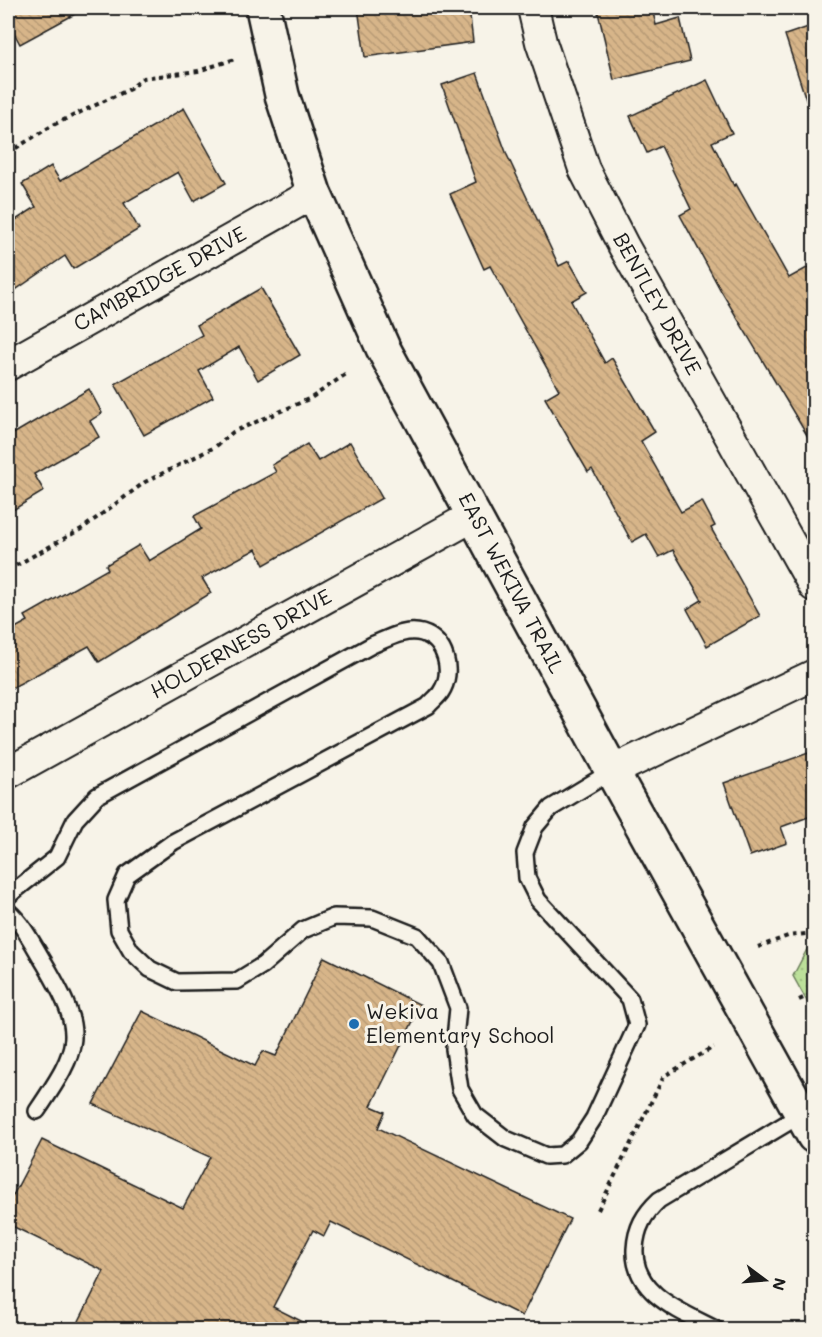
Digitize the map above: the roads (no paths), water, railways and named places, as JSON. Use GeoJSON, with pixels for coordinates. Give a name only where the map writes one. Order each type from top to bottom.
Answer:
{"type":"FeatureCollection","features":[{"type":"Feature","properties":{"kind":"street","name":"EAST WEKIVA TRAIL"},"geometry":{"type":"LineString","coordinates":[[263,8],[282,95],[314,193],[383,348],[612,771],[808,1125]]}},
{"type":"Feature","properties":{"kind":"street","name":"BENTLEY DRIVE"},"geometry":{"type":"LineString","coordinates":[[533,8],[584,169],[629,256],[814,586]]}},
{"type":"Feature","properties":{"kind":"street","name":"CAMBRIDGE DRIVE"},"geometry":{"type":"LineString","coordinates":[[8,365],[314,193]]}},
{"type":"Feature","properties":{"kind":"street","name":"HOLDERNESS DRIVE"},"geometry":{"type":"LineString","coordinates":[[8,773],[475,515]]}},
{"type":"Feature","properties":{"kind":"street"},"geometry":{"type":"LineString","coordinates":[[612,771],[814,675]]}},
{"type":"Feature","properties":{"kind":"lane"},"geometry":{"type":"LineString","coordinates":[[8,896],[57,857],[75,820],[97,796],[372,645],[402,633],[422,633],[439,644],[448,665],[442,691],[428,706],[173,842],[127,875],[116,900],[119,930],[131,951],[150,969],[177,982],[203,983],[237,981],[263,965],[303,930],[334,917],[372,918],[417,936],[441,963],[458,1008],[454,1049],[460,1089],[475,1115],[506,1139],[546,1156],[562,1155],[579,1141],[594,1118],[637,1025],[630,999],[538,900],[527,878],[525,853],[535,827],[551,808],[612,771]]}},
{"type":"Feature","properties":{"kind":"lane"},"geometry":{"type":"LineString","coordinates":[[8,911],[29,938],[68,1003],[75,1038],[65,1070],[37,1111]]}},
{"type":"Feature","properties":{"kind":"lane"},"geometry":{"type":"LineString","coordinates":[[717,1329],[676,1308],[646,1286],[638,1272],[635,1257],[639,1226],[647,1212],[659,1200],[808,1125]]}},
{"type":"Feature","properties":{"kind":"place","name":"Wekiva Elementary School"},"geometry":{"type":"Point","coordinates":[354,1024]}}]}
